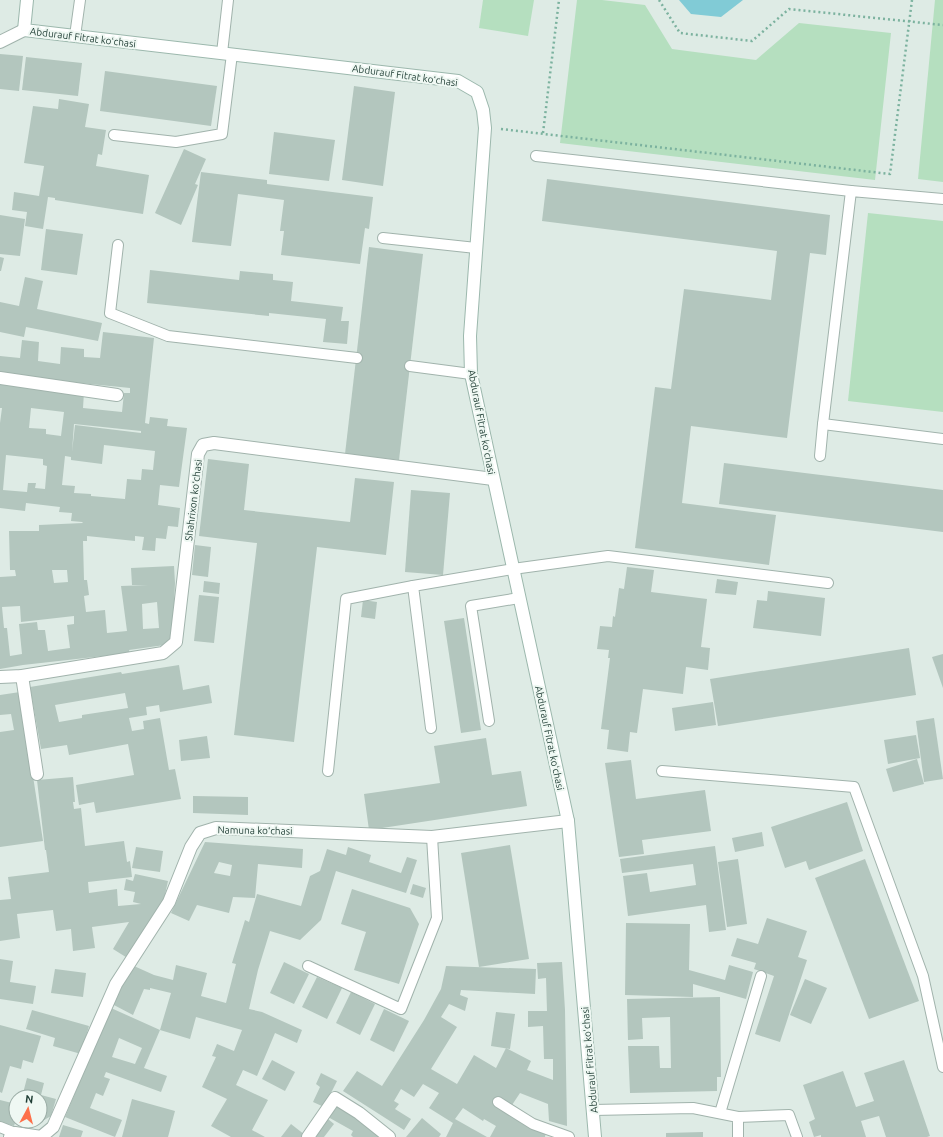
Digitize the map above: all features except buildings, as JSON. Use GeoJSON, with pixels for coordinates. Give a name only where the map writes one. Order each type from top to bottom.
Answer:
{"type":"FeatureCollection","features":[{"type":"Feature","properties":{"kind":"street","name":"Abdurauf Fitrat koʻchasi"},"geometry":{"type":"LineString","coordinates":[[27,0],[24,30],[458,80],[477,92],[483,110],[485,128],[470,336],[471,374],[568,821],[594,1110],[595,1137]]}},
{"type":"Feature","properties":{"kind":"street"},"geometry":{"type":"LineString","coordinates":[[0,42],[24,30]]}},
{"type":"Feature","properties":{"kind":"street"},"geometry":{"type":"LineString","coordinates":[[0,378],[117,395]]}},
{"type":"Feature","properties":{"kind":"street","name":"Shahrixon koʻchasi"},"geometry":{"type":"LineString","coordinates":[[0,676],[22,676],[163,652],[176,642],[198,454],[203,445],[214,443],[493,479]]}},
{"type":"Feature","properties":{"kind":"street"},"geometry":{"type":"LineString","coordinates":[[22,676],[37,774]]}},
{"type":"Feature","properties":{"kind":"street","name":"Namuna koʻchasi"},"geometry":{"type":"LineString","coordinates":[[12,1135],[42,1137],[52,1127],[116,984],[169,902],[191,847],[200,833],[216,828],[432,837],[568,821]]}},
{"type":"Feature","properties":{"kind":"street"},"geometry":{"type":"LineString","coordinates":[[308,1137],[335,1098],[359,1113],[389,1137]]}},
{"type":"Feature","properties":{"kind":"lane"},"geometry":{"type":"LineString","coordinates":[[75,36],[80,0]]}},
{"type":"Feature","properties":{"kind":"lane"},"geometry":{"type":"LineString","coordinates":[[114,135],[176,142],[222,134],[227,54],[228,0]]}},
{"type":"Feature","properties":{"kind":"lane"},"geometry":{"type":"LineString","coordinates":[[536,156],[851,191],[943,199]]}},
{"type":"Feature","properties":{"kind":"lane"},"geometry":{"type":"LineString","coordinates":[[820,456],[851,191]]}},
{"type":"Feature","properties":{"kind":"lane"},"geometry":{"type":"LineString","coordinates":[[383,238],[476,248]]}},
{"type":"Feature","properties":{"kind":"lane"},"geometry":{"type":"LineString","coordinates":[[118,245],[110,313],[168,336],[357,358]]}},
{"type":"Feature","properties":{"kind":"lane"},"geometry":{"type":"LineString","coordinates":[[410,366],[471,374]]}},
{"type":"Feature","properties":{"kind":"lane"},"geometry":{"type":"LineString","coordinates":[[823,424],[943,439]]}},
{"type":"Feature","properties":{"kind":"lane"},"geometry":{"type":"LineString","coordinates":[[328,771],[346,599],[513,569],[608,556],[828,583]]}},
{"type":"Feature","properties":{"kind":"lane"},"geometry":{"type":"LineString","coordinates":[[413,586],[431,728]]}},
{"type":"Feature","properties":{"kind":"lane"},"geometry":{"type":"LineString","coordinates":[[489,721],[471,606],[519,598]]}},
{"type":"Feature","properties":{"kind":"lane"},"geometry":{"type":"LineString","coordinates":[[662,771],[854,787],[923,976],[943,1067]]}},
{"type":"Feature","properties":{"kind":"lane"},"geometry":{"type":"LineString","coordinates":[[308,966],[401,1009],[437,918],[432,837]]}},
{"type":"Feature","properties":{"kind":"lane"},"geometry":{"type":"LineString","coordinates":[[720,1113],[761,976]]}},
{"type":"Feature","properties":{"kind":"lane"},"geometry":{"type":"LineString","coordinates":[[498,1102],[533,1124],[570,1137]]}},
{"type":"Feature","properties":{"kind":"lane"},"geometry":{"type":"LineString","coordinates":[[594,1110],[693,1108],[738,1117],[789,1115],[797,1137]]}},
{"type":"Feature","properties":{"kind":"lane"},"geometry":{"type":"LineString","coordinates":[[738,1117],[738,1137]]}},
{"type":"Feature","properties":{"kind":"lane"},"geometry":{"type":"LineString","coordinates":[[0,1127],[12,1135]]}},
{"type":"Feature","properties":{"kind":"path"},"geometry":{"type":"LineString","coordinates":[[542,133],[559,0]]}},
{"type":"Feature","properties":{"kind":"path"},"geometry":{"type":"LineString","coordinates":[[659,0],[680,32],[752,41],[789,9],[943,26]]}},
{"type":"Feature","properties":{"kind":"path"},"geometry":{"type":"LineString","coordinates":[[485,128],[542,133],[890,174],[912,0]]}},
{"type":"Feature","properties":{"kind":"green space"},"geometry":{"type":"Polygon","coordinates":[[[483,0],[534,0],[528,36],[479,28],[483,0]]]}},
{"type":"Feature","properties":{"kind":"green space"},"geometry":{"type":"Polygon","coordinates":[[[577,0],[602,0],[645,5],[672,49],[756,60],[799,23],[891,33],[875,180],[560,143],[577,0]]]}},
{"type":"Feature","properties":{"kind":"green space"},"geometry":{"type":"Polygon","coordinates":[[[935,0],[943,0],[943,182],[918,179],[935,0]]]}},
{"type":"Feature","properties":{"kind":"green space"},"geometry":{"type":"Polygon","coordinates":[[[868,213],[943,221],[943,412],[848,401],[868,213]]]}},
{"type":"Feature","properties":{"kind":"water"},"geometry":{"type":"Polygon","coordinates":[[[679,0],[743,0],[721,17],[691,14],[679,0]]]}}]}
